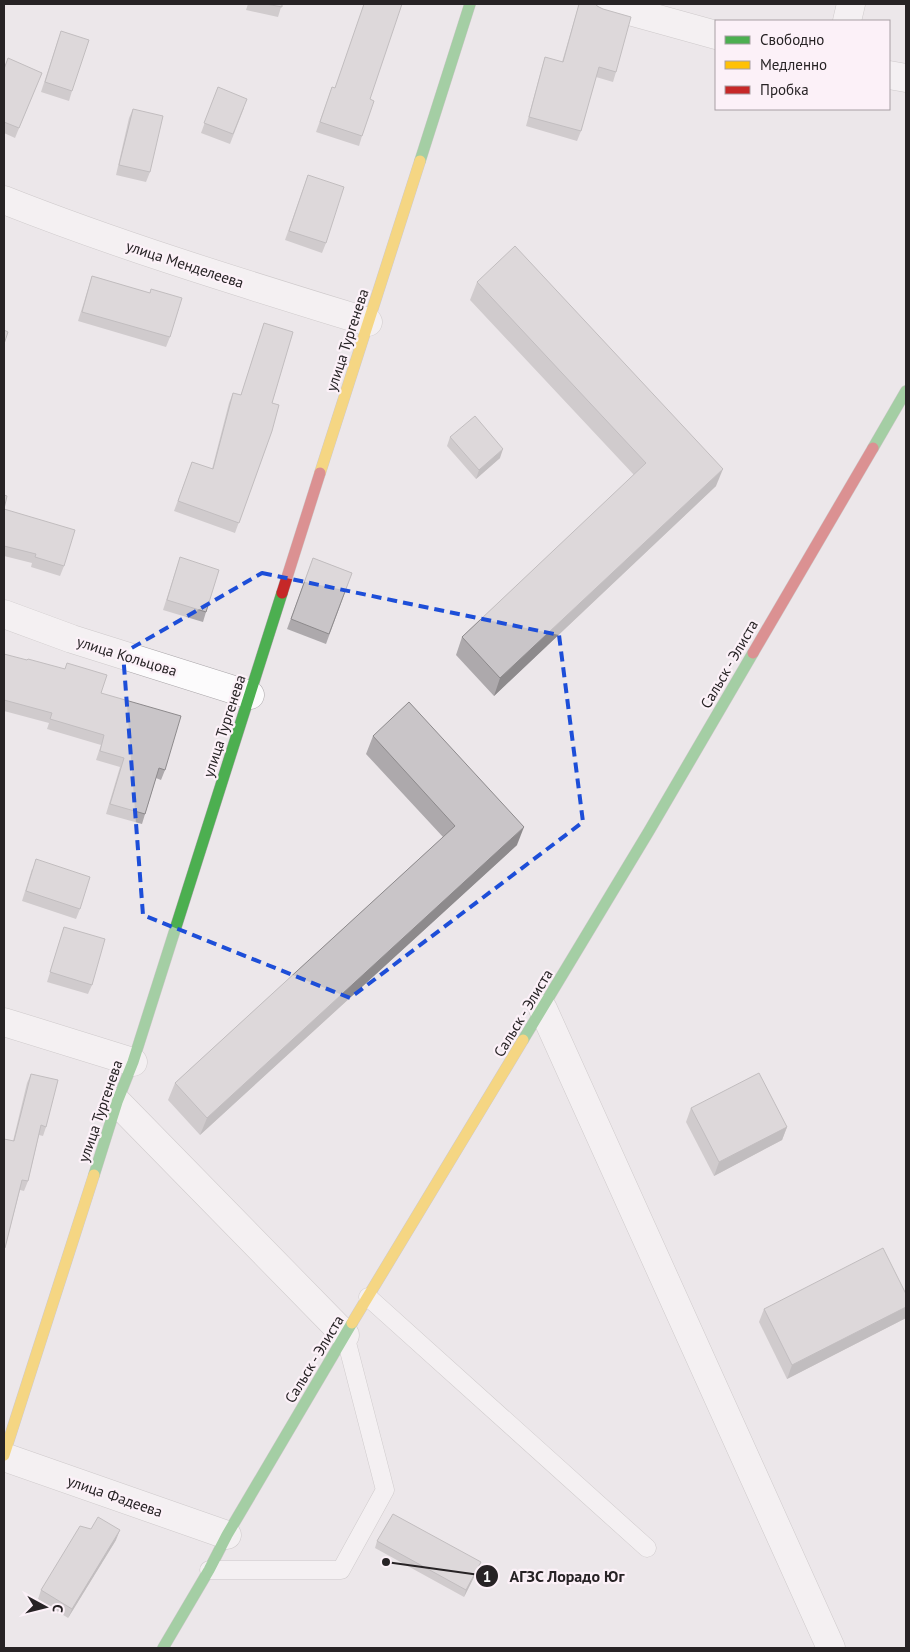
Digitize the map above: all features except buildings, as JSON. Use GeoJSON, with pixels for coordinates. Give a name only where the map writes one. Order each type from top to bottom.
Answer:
{"type":"FeatureCollection","features":[{"type":"Feature","properties":{"kind":"street","name":"улица Тургенева"},"geometry":{"type":"LineString","coordinates":[[4,1456],[117,1102],[133,1062],[470,4]]}},
{"type":"Feature","properties":{"kind":"street"},"geometry":{"type":"LineString","coordinates":[[604,4],[715,35]]}},
{"type":"Feature","properties":{"kind":"street"},"geometry":{"type":"LineString","coordinates":[[847,20],[850,4]]}},
{"type":"Feature","properties":{"kind":"street"},"geometry":{"type":"LineString","coordinates":[[890,76],[906,78]]}},
{"type":"Feature","properties":{"kind":"street","name":"улица Менделеева"},"geometry":{"type":"LineString","coordinates":[[4,200],[60,222],[206,272],[368,322]]}},
{"type":"Feature","properties":{"kind":"street","name":"Сальск - Элиста"},"geometry":{"type":"LineString","coordinates":[[163,1648],[345,1335],[649,831],[906,390]]}},
{"type":"Feature","properties":{"kind":"street","name":"улица Кольцова"},"geometry":{"type":"LineString","coordinates":[[4,614],[72,639],[250,694]]}},
{"type":"Feature","properties":{"kind":"street"},"geometry":{"type":"LineString","coordinates":[[543,1009],[831,1648]]}},
{"type":"Feature","properties":{"kind":"street"},"geometry":{"type":"LineString","coordinates":[[4,1022],[133,1062]]}},
{"type":"Feature","properties":{"kind":"street"},"geometry":{"type":"LineString","coordinates":[[117,1102],[345,1335]]}},
{"type":"Feature","properties":{"kind":"street","name":"улица Фадеева"},"geometry":{"type":"LineString","coordinates":[[4,1456],[227,1535]]}},
{"type":"Feature","properties":{"kind":"lane"},"geometry":{"type":"LineString","coordinates":[[368,1297],[647,1548]]}},
{"type":"Feature","properties":{"kind":"lane"},"geometry":{"type":"LineString","coordinates":[[209,1570],[341,1570],[385,1490],[345,1335]]}},
{"type":"Feature","properties":{"kind":"highlighted area"},"geometry":{"type":"Polygon","coordinates":[[[262,573],[559,635],[583,822],[350,998],[143,915],[123,653],[262,573]]]}},
{"type":"Feature","properties":{"kind":"traffic: fast"},"geometry":{"type":"LineString","coordinates":[[420,161],[470,4]]}},
{"type":"Feature","properties":{"kind":"traffic: fast"},"geometry":{"type":"LineString","coordinates":[[873,448],[906,391]]}},
{"type":"Feature","properties":{"kind":"traffic: fast"},"geometry":{"type":"LineString","coordinates":[[94,1175],[117,1102],[133,1062],[282,593]]}},
{"type":"Feature","properties":{"kind":"traffic: fast"},"geometry":{"type":"LineString","coordinates":[[523,1040],[649,831],[753,653]]}},
{"type":"Feature","properties":{"kind":"traffic: fast"},"geometry":{"type":"LineString","coordinates":[[163,1648],[352,1323]]}},
{"type":"Feature","properties":{"kind":"traffic: slow"},"geometry":{"type":"LineString","coordinates":[[320,473],[420,161]]}},
{"type":"Feature","properties":{"kind":"traffic: slow"},"geometry":{"type":"LineString","coordinates":[[352,1323],[523,1040]]}},
{"type":"Feature","properties":{"kind":"traffic: slow"},"geometry":{"type":"LineString","coordinates":[[4,1455],[94,1175]]}},
{"type":"Feature","properties":{"kind":"traffic: jam"},"geometry":{"type":"LineString","coordinates":[[753,653],[873,448]]}},
{"type":"Feature","properties":{"kind":"traffic: jam"},"geometry":{"type":"LineString","coordinates":[[282,593],[320,473]]}},
{"type":"Feature","properties":{"kind":"place","name":"АГЗС Лорадо Юг"},"geometry":{"type":"Point","coordinates":[386,1562]}}]}
